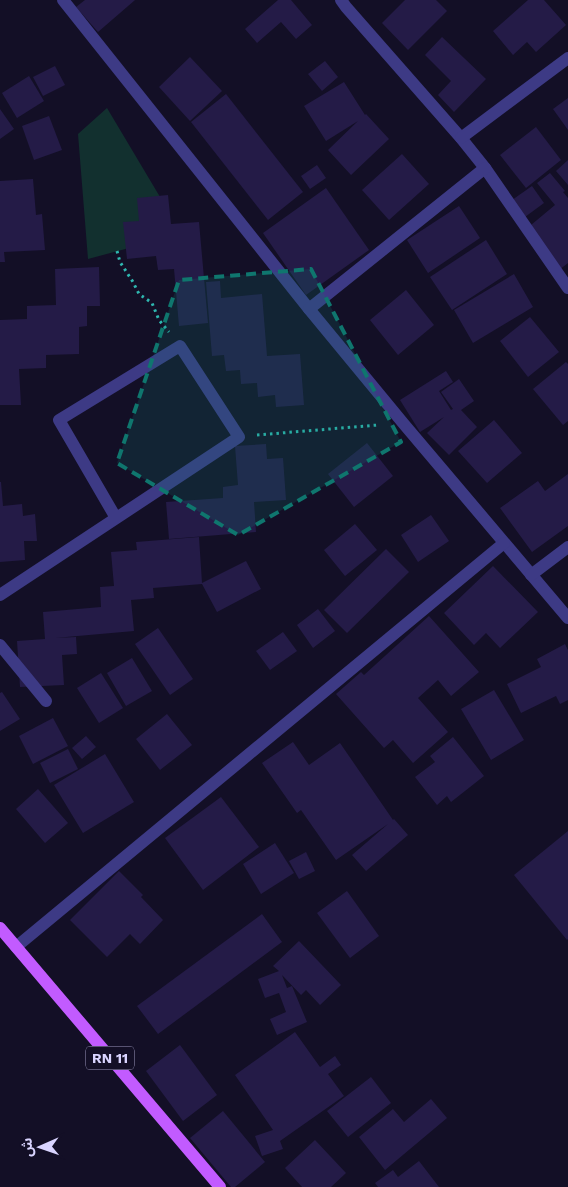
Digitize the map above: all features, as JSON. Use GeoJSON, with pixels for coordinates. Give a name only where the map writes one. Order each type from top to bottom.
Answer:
{"type":"FeatureCollection","features":[{"type":"Feature","properties":{"kind":"main road","name":"RN 11"},"geometry":{"type":"LineString","coordinates":[[0,928],[220,1187]]}},
{"type":"Feature","properties":{"kind":"street"},"geometry":{"type":"LineString","coordinates":[[63,0],[309,308],[403,423],[568,618]]}},
{"type":"Feature","properties":{"kind":"street"},"geometry":{"type":"LineString","coordinates":[[348,2],[485,168],[568,288]]}},
{"type":"Feature","properties":{"kind":"street"},"geometry":{"type":"LineString","coordinates":[[461,138],[568,58]]}},
{"type":"Feature","properties":{"kind":"street"},"geometry":{"type":"LineString","coordinates":[[309,308],[485,168]]}},
{"type":"Feature","properties":{"kind":"street"},"geometry":{"type":"LineString","coordinates":[[0,595],[239,437],[180,346],[59,420],[116,518]]}},
{"type":"Feature","properties":{"kind":"street"},"geometry":{"type":"LineString","coordinates":[[16,947],[504,543]]}},
{"type":"Feature","properties":{"kind":"street"},"geometry":{"type":"LineString","coordinates":[[531,575],[568,548]]}},
{"type":"Feature","properties":{"kind":"street"},"geometry":{"type":"LineString","coordinates":[[0,645],[46,701]]}},
{"type":"Feature","properties":{"kind":"path"},"geometry":{"type":"LineString","coordinates":[[117,251],[120,262],[139,294],[152,302],[159,320],[180,346]]}},
{"type":"Feature","properties":{"kind":"path"},"geometry":{"type":"LineString","coordinates":[[239,437],[403,423]]}},
{"type":"Feature","properties":{"kind":"highlighted area"},"geometry":{"type":"Polygon","coordinates":[[[311,269],[401,442],[238,535],[117,463],[179,280],[311,269]]]}},
{"type":"Feature","properties":{"kind":"green space"},"geometry":{"type":"Polygon","coordinates":[[[107,108],[166,207],[129,248],[88,259],[78,134],[107,108]]]}},
{"type":"Feature","properties":{"kind":"building"},"geometry":{"type":"Polygon","coordinates":[[[85,0],[135,0],[98,32],[76,7],[85,0]]]}},
{"type":"Feature","properties":{"kind":"building"},"geometry":{"type":"Polygon","coordinates":[[[278,0],[291,0],[312,25],[296,39],[281,22],[257,43],[245,29],[278,0]]]}},
{"type":"Feature","properties":{"kind":"building"},"geometry":{"type":"Polygon","coordinates":[[[405,0],[436,0],[447,11],[408,50],[382,23],[405,0]]]}},
{"type":"Feature","properties":{"kind":"building"},"geometry":{"type":"Polygon","coordinates":[[[528,0],[544,0],[566,25],[536,52],[527,42],[513,55],[493,31],[528,0]]]}},
{"type":"Feature","properties":{"kind":"building"},"geometry":{"type":"Polygon","coordinates":[[[442,37],[486,79],[454,112],[438,95],[451,81],[425,55],[442,37]]]}},
{"type":"Feature","properties":{"kind":"building"},"geometry":{"type":"Polygon","coordinates":[[[190,57],[222,91],[190,121],[159,87],[190,57]]]}},
{"type":"Feature","properties":{"kind":"building"},"geometry":{"type":"Polygon","coordinates":[[[325,61],[338,77],[322,91],[308,74],[325,61]]]}},
{"type":"Feature","properties":{"kind":"building"},"geometry":{"type":"Polygon","coordinates":[[[55,66],[65,85],[43,96],[33,77],[55,66]]]}},
{"type":"Feature","properties":{"kind":"building"},"geometry":{"type":"Polygon","coordinates":[[[29,76],[44,101],[17,118],[2,93],[29,76]]]}},
{"type":"Feature","properties":{"kind":"building"},"geometry":{"type":"Polygon","coordinates":[[[344,82],[365,115],[389,139],[351,175],[328,150],[358,121],[326,141],[304,106],[344,82]]]}},
{"type":"Feature","properties":{"kind":"building"},"geometry":{"type":"Polygon","coordinates":[[[226,94],[303,192],[268,220],[191,122],[226,94]]]}},
{"type":"Feature","properties":{"kind":"building"},"geometry":{"type":"Polygon","coordinates":[[[568,98],[568,130],[553,109],[568,98]]]}},
{"type":"Feature","properties":{"kind":"building"},"geometry":{"type":"Polygon","coordinates":[[[0,109],[14,129],[0,139],[0,109]]]}},
{"type":"Feature","properties":{"kind":"building"},"geometry":{"type":"Polygon","coordinates":[[[49,116],[62,150],[34,160],[22,126],[49,116]]]}},
{"type":"Feature","properties":{"kind":"building"},"geometry":{"type":"Polygon","coordinates":[[[536,127],[561,160],[526,188],[500,155],[536,127]]]}},
{"type":"Feature","properties":{"kind":"building"},"geometry":{"type":"Polygon","coordinates":[[[402,154],[429,184],[389,220],[362,190],[402,154]]]}},
{"type":"Feature","properties":{"kind":"building"},"geometry":{"type":"Polygon","coordinates":[[[568,160],[568,185],[556,171],[568,160]]]}},
{"type":"Feature","properties":{"kind":"building"},"geometry":{"type":"Polygon","coordinates":[[[317,165],[326,178],[310,189],[301,176],[317,165]]]}},
{"type":"Feature","properties":{"kind":"building"},"geometry":{"type":"Polygon","coordinates":[[[550,173],[565,191],[563,192],[568,198],[568,263],[559,270],[525,230],[555,205],[537,183],[550,173]]]}},
{"type":"Feature","properties":{"kind":"building"},"geometry":{"type":"Polygon","coordinates":[[[33,179],[36,215],[42,214],[45,250],[4,252],[5,262],[0,262],[0,181],[33,179]]]}},
{"type":"Feature","properties":{"kind":"building"},"geometry":{"type":"Polygon","coordinates":[[[532,186],[544,203],[525,217],[512,200],[532,186]]]}},
{"type":"Feature","properties":{"kind":"building"},"geometry":{"type":"Polygon","coordinates":[[[326,188],[369,250],[306,295],[263,233],[326,188]]]}},
{"type":"Feature","properties":{"kind":"building"},"geometry":{"type":"Polygon","coordinates":[[[168,195],[171,224],[199,222],[208,323],[179,326],[174,269],[158,270],[156,256],[127,259],[123,222],[139,221],[137,198],[168,195]]]}},
{"type":"Feature","properties":{"kind":"building"},"geometry":{"type":"Polygon","coordinates":[[[459,206],[480,238],[428,273],[407,240],[459,206]]]}},
{"type":"Feature","properties":{"kind":"building"},"geometry":{"type":"Polygon","coordinates":[[[486,240],[507,274],[452,310],[430,277],[486,240]]]}},
{"type":"Feature","properties":{"kind":"building"},"geometry":{"type":"Polygon","coordinates":[[[99,267],[100,306],[87,306],[87,326],[79,327],[79,354],[46,355],[46,368],[19,369],[21,405],[0,405],[0,320],[27,319],[27,306],[56,305],[55,269],[99,267]]]}},
{"type":"Feature","properties":{"kind":"building"},"geometry":{"type":"Polygon","coordinates":[[[514,274],[533,307],[473,343],[454,310],[514,274]]]}},
{"type":"Feature","properties":{"kind":"building"},"geometry":{"type":"Polygon","coordinates":[[[220,281],[221,298],[262,294],[267,356],[300,354],[304,405],[276,407],[275,395],[258,397],[257,383],[241,384],[240,370],[226,371],[224,355],[212,356],[206,282],[220,281]]]}},
{"type":"Feature","properties":{"kind":"building"},"geometry":{"type":"Polygon","coordinates":[[[406,290],[434,325],[398,355],[370,320],[406,290]]]}},
{"type":"Feature","properties":{"kind":"building"},"geometry":{"type":"Polygon","coordinates":[[[530,317],[559,352],[528,377],[500,341],[530,317]]]}},
{"type":"Feature","properties":{"kind":"building"},"geometry":{"type":"Polygon","coordinates":[[[566,362],[568,364],[568,421],[563,425],[533,389],[566,362]]]}},
{"type":"Feature","properties":{"kind":"building"},"geometry":{"type":"Polygon","coordinates":[[[446,371],[453,382],[439,391],[451,410],[453,409],[441,392],[459,379],[474,401],[461,410],[477,427],[449,455],[427,433],[444,417],[420,432],[400,400],[446,371]]]}},
{"type":"Feature","properties":{"kind":"building"},"geometry":{"type":"Polygon","coordinates":[[[494,420],[522,453],[487,483],[458,451],[494,420]]]}},
{"type":"Feature","properties":{"kind":"building"},"geometry":{"type":"Polygon","coordinates":[[[367,443],[393,476],[354,507],[328,474],[367,443]]]}},
{"type":"Feature","properties":{"kind":"building"},"geometry":{"type":"Polygon","coordinates":[[[266,444],[267,459],[283,458],[286,500],[254,502],[256,532],[169,539],[166,502],[223,498],[223,487],[238,485],[235,446],[266,444]]]}},
{"type":"Feature","properties":{"kind":"building"},"geometry":{"type":"Polygon","coordinates":[[[568,474],[568,526],[532,552],[500,508],[538,481],[545,491],[568,474]]]}},
{"type":"Feature","properties":{"kind":"building"},"geometry":{"type":"Polygon","coordinates":[[[0,482],[3,506],[22,504],[23,516],[35,514],[37,541],[24,541],[25,560],[0,562],[0,482]]]}},
{"type":"Feature","properties":{"kind":"building"},"geometry":{"type":"Polygon","coordinates":[[[431,515],[449,541],[418,562],[401,535],[431,515]]]}},
{"type":"Feature","properties":{"kind":"building"},"geometry":{"type":"Polygon","coordinates":[[[355,524],[377,550],[345,576],[324,550],[355,524]]]}},
{"type":"Feature","properties":{"kind":"building"},"geometry":{"type":"Polygon","coordinates":[[[199,537],[202,583],[246,561],[261,589],[217,612],[202,584],[153,588],[154,598],[131,600],[134,631],[55,638],[76,637],[77,654],[62,655],[64,685],[20,687],[17,641],[45,639],[43,612],[101,607],[100,587],[114,586],[111,552],[137,550],[136,542],[199,537]]]}},
{"type":"Feature","properties":{"kind":"building"},"geometry":{"type":"Polygon","coordinates":[[[386,549],[409,572],[347,633],[324,610],[386,549]]]}},
{"type":"Feature","properties":{"kind":"building"},"geometry":{"type":"Polygon","coordinates":[[[493,566],[538,612],[500,648],[486,633],[474,645],[444,613],[493,566]]]}},
{"type":"Feature","properties":{"kind":"building"},"geometry":{"type":"Polygon","coordinates":[[[318,609],[335,631],[313,648],[297,625],[318,609]]]}},
{"type":"Feature","properties":{"kind":"building"},"geometry":{"type":"Polygon","coordinates":[[[429,616],[479,672],[451,696],[438,680],[418,698],[448,732],[413,763],[393,740],[384,748],[336,694],[361,672],[364,675],[429,616]]]}},
{"type":"Feature","properties":{"kind":"building"},"geometry":{"type":"Polygon","coordinates":[[[158,628],[193,679],[170,695],[135,644],[158,628]]]}},
{"type":"Feature","properties":{"kind":"building"},"geometry":{"type":"Polygon","coordinates":[[[283,632],[297,651],[270,670],[256,651],[283,632]]]}},
{"type":"Feature","properties":{"kind":"building"},"geometry":{"type":"Polygon","coordinates":[[[565,644],[568,650],[568,700],[560,704],[556,696],[521,713],[507,684],[541,667],[537,659],[565,644]]]}},
{"type":"Feature","properties":{"kind":"building"},"geometry":{"type":"Polygon","coordinates":[[[132,658],[152,691],[126,706],[107,673],[132,658]]]}},
{"type":"Feature","properties":{"kind":"building"},"geometry":{"type":"Polygon","coordinates":[[[101,673],[123,708],[99,723],[77,688],[101,673]]]}},
{"type":"Feature","properties":{"kind":"building"},"geometry":{"type":"Polygon","coordinates":[[[494,690],[524,740],[491,760],[461,709],[494,690]]]}},
{"type":"Feature","properties":{"kind":"building"},"geometry":{"type":"Polygon","coordinates":[[[2,692],[20,719],[0,731],[0,693],[2,692]]]}},
{"type":"Feature","properties":{"kind":"building"},"geometry":{"type":"Polygon","coordinates":[[[167,714],[192,745],[160,770],[136,739],[167,714]]]}},
{"type":"Feature","properties":{"kind":"building"},"geometry":{"type":"Polygon","coordinates":[[[53,718],[68,746],[33,764],[19,736],[53,718]]]}},
{"type":"Feature","properties":{"kind":"building"},"geometry":{"type":"Polygon","coordinates":[[[86,736],[96,747],[82,759],[72,748],[86,736]]]}},
{"type":"Feature","properties":{"kind":"building"},"geometry":{"type":"Polygon","coordinates":[[[453,737],[484,776],[451,802],[447,796],[437,805],[415,777],[435,762],[430,756],[453,737]]]}},
{"type":"Feature","properties":{"kind":"building"},"geometry":{"type":"Polygon","coordinates":[[[293,742],[309,765],[340,743],[393,820],[408,835],[366,871],[352,855],[388,824],[336,860],[301,810],[297,813],[262,763],[293,742]]]}},
{"type":"Feature","properties":{"kind":"building"},"geometry":{"type":"Polygon","coordinates":[[[68,749],[78,769],[50,783],[40,763],[68,749]]]}},
{"type":"Feature","properties":{"kind":"building"},"geometry":{"type":"Polygon","coordinates":[[[105,754],[134,802],[83,833],[54,785],[105,754]]]}},
{"type":"Feature","properties":{"kind":"building"},"geometry":{"type":"Polygon","coordinates":[[[38,789],[68,823],[45,843],[16,809],[38,789]]]}},
{"type":"Feature","properties":{"kind":"building"},"geometry":{"type":"Polygon","coordinates":[[[221,797],[259,847],[203,890],[165,838],[221,797]]]}},
{"type":"Feature","properties":{"kind":"building"},"geometry":{"type":"Polygon","coordinates":[[[568,831],[568,939],[567,940],[514,875],[568,831]]]}},
{"type":"Feature","properties":{"kind":"building"},"geometry":{"type":"Polygon","coordinates":[[[275,843],[294,873],[261,894],[243,864],[275,843]]]}},
{"type":"Feature","properties":{"kind":"building"},"geometry":{"type":"Polygon","coordinates":[[[306,852],[315,871],[299,879],[289,861],[306,852]]]}},
{"type":"Feature","properties":{"kind":"building"},"geometry":{"type":"Polygon","coordinates":[[[119,871],[143,895],[141,897],[163,920],[140,944],[130,934],[107,957],[70,920],[119,871]]]}},
{"type":"Feature","properties":{"kind":"building"},"geometry":{"type":"Polygon","coordinates":[[[347,891],[379,936],[350,958],[317,913],[347,891]]]}},
{"type":"Feature","properties":{"kind":"building"},"geometry":{"type":"Polygon","coordinates":[[[262,914],[282,942],[158,1034],[137,1006],[262,914]]]}},
{"type":"Feature","properties":{"kind":"building"},"geometry":{"type":"Polygon","coordinates":[[[299,941],[341,985],[320,1005],[306,990],[301,995],[282,975],[287,988],[292,986],[307,1022],[277,1035],[270,1019],[286,1012],[279,993],[265,998],[258,979],[279,971],[273,966],[299,941]]]}},
{"type":"Feature","properties":{"kind":"building"},"geometry":{"type":"Polygon","coordinates":[[[295,1032],[320,1067],[335,1056],[341,1065],[328,1074],[344,1096],[280,1141],[283,1149],[262,1156],[255,1136],[273,1130],[235,1075],[295,1032]]]}},
{"type":"Feature","properties":{"kind":"building"},"geometry":{"type":"Polygon","coordinates":[[[180,1045],[217,1095],[183,1121],[146,1071],[180,1045]]]}},
{"type":"Feature","properties":{"kind":"building"},"geometry":{"type":"Polygon","coordinates":[[[371,1077],[391,1103],[348,1137],[327,1111],[371,1077]]]}},
{"type":"Feature","properties":{"kind":"building"},"geometry":{"type":"Polygon","coordinates":[[[431,1099],[447,1118],[385,1170],[359,1137],[393,1109],[404,1122],[431,1099]]]}},
{"type":"Feature","properties":{"kind":"building"},"geometry":{"type":"Polygon","coordinates":[[[223,1111],[265,1162],[235,1187],[231,1187],[190,1138],[223,1111]]]}},
{"type":"Feature","properties":{"kind":"building"},"geometry":{"type":"Polygon","coordinates":[[[315,1140],[346,1173],[331,1187],[302,1187],[285,1168],[315,1140]]]}},
{"type":"Feature","properties":{"kind":"building"},"geometry":{"type":"Polygon","coordinates":[[[419,1161],[439,1187],[378,1187],[375,1183],[393,1170],[398,1177],[419,1161]]]}}]}
